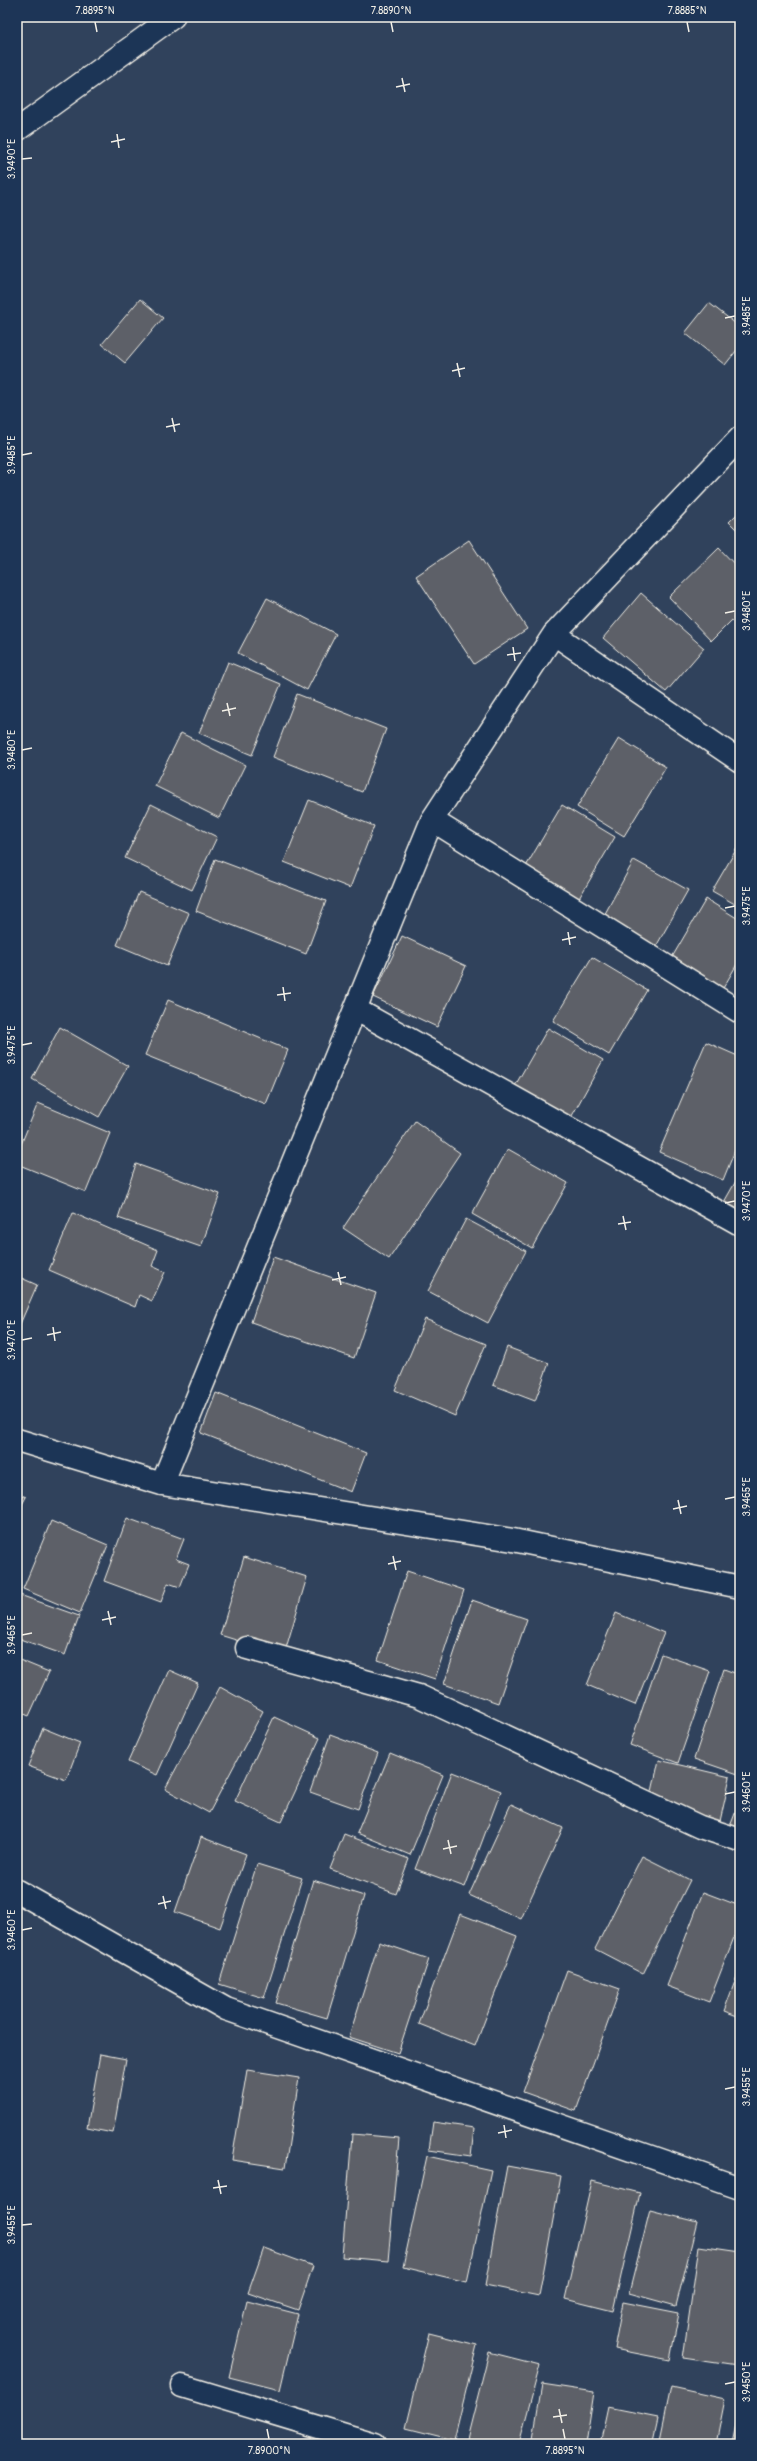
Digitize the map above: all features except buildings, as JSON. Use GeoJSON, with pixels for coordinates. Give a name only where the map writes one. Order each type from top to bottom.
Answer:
{"type":"FeatureCollection","features":[{"type":"Feature","properties":{"kind":"street"},"geometry":{"type":"LineString","coordinates":[[17,130],[173,17]]}},
{"type":"Feature","properties":{"kind":"street"},"geometry":{"type":"LineString","coordinates":[[162,1484],[432,820],[554,634],[740,438]]}},
{"type":"Feature","properties":{"kind":"street"},"geometry":{"type":"LineString","coordinates":[[554,634],[740,761]]}},
{"type":"Feature","properties":{"kind":"street"},"geometry":{"type":"LineString","coordinates":[[432,820],[740,1012]]}},
{"type":"Feature","properties":{"kind":"street"},"geometry":{"type":"LineString","coordinates":[[355,1009],[740,1224]]}},
{"type":"Feature","properties":{"kind":"street"},"geometry":{"type":"LineString","coordinates":[[17,1440],[162,1484],[513,1540],[740,1587]]}},
{"type":"Feature","properties":{"kind":"street"},"geometry":{"type":"LineString","coordinates":[[246,1648],[419,1696],[700,1828],[740,1840]]}},
{"type":"Feature","properties":{"kind":"street"},"geometry":{"type":"LineString","coordinates":[[17,1891],[226,2009],[740,2188]]}},
{"type":"Feature","properties":{"kind":"street"},"geometry":{"type":"LineString","coordinates":[[182,2386],[375,2444]]}}]}
